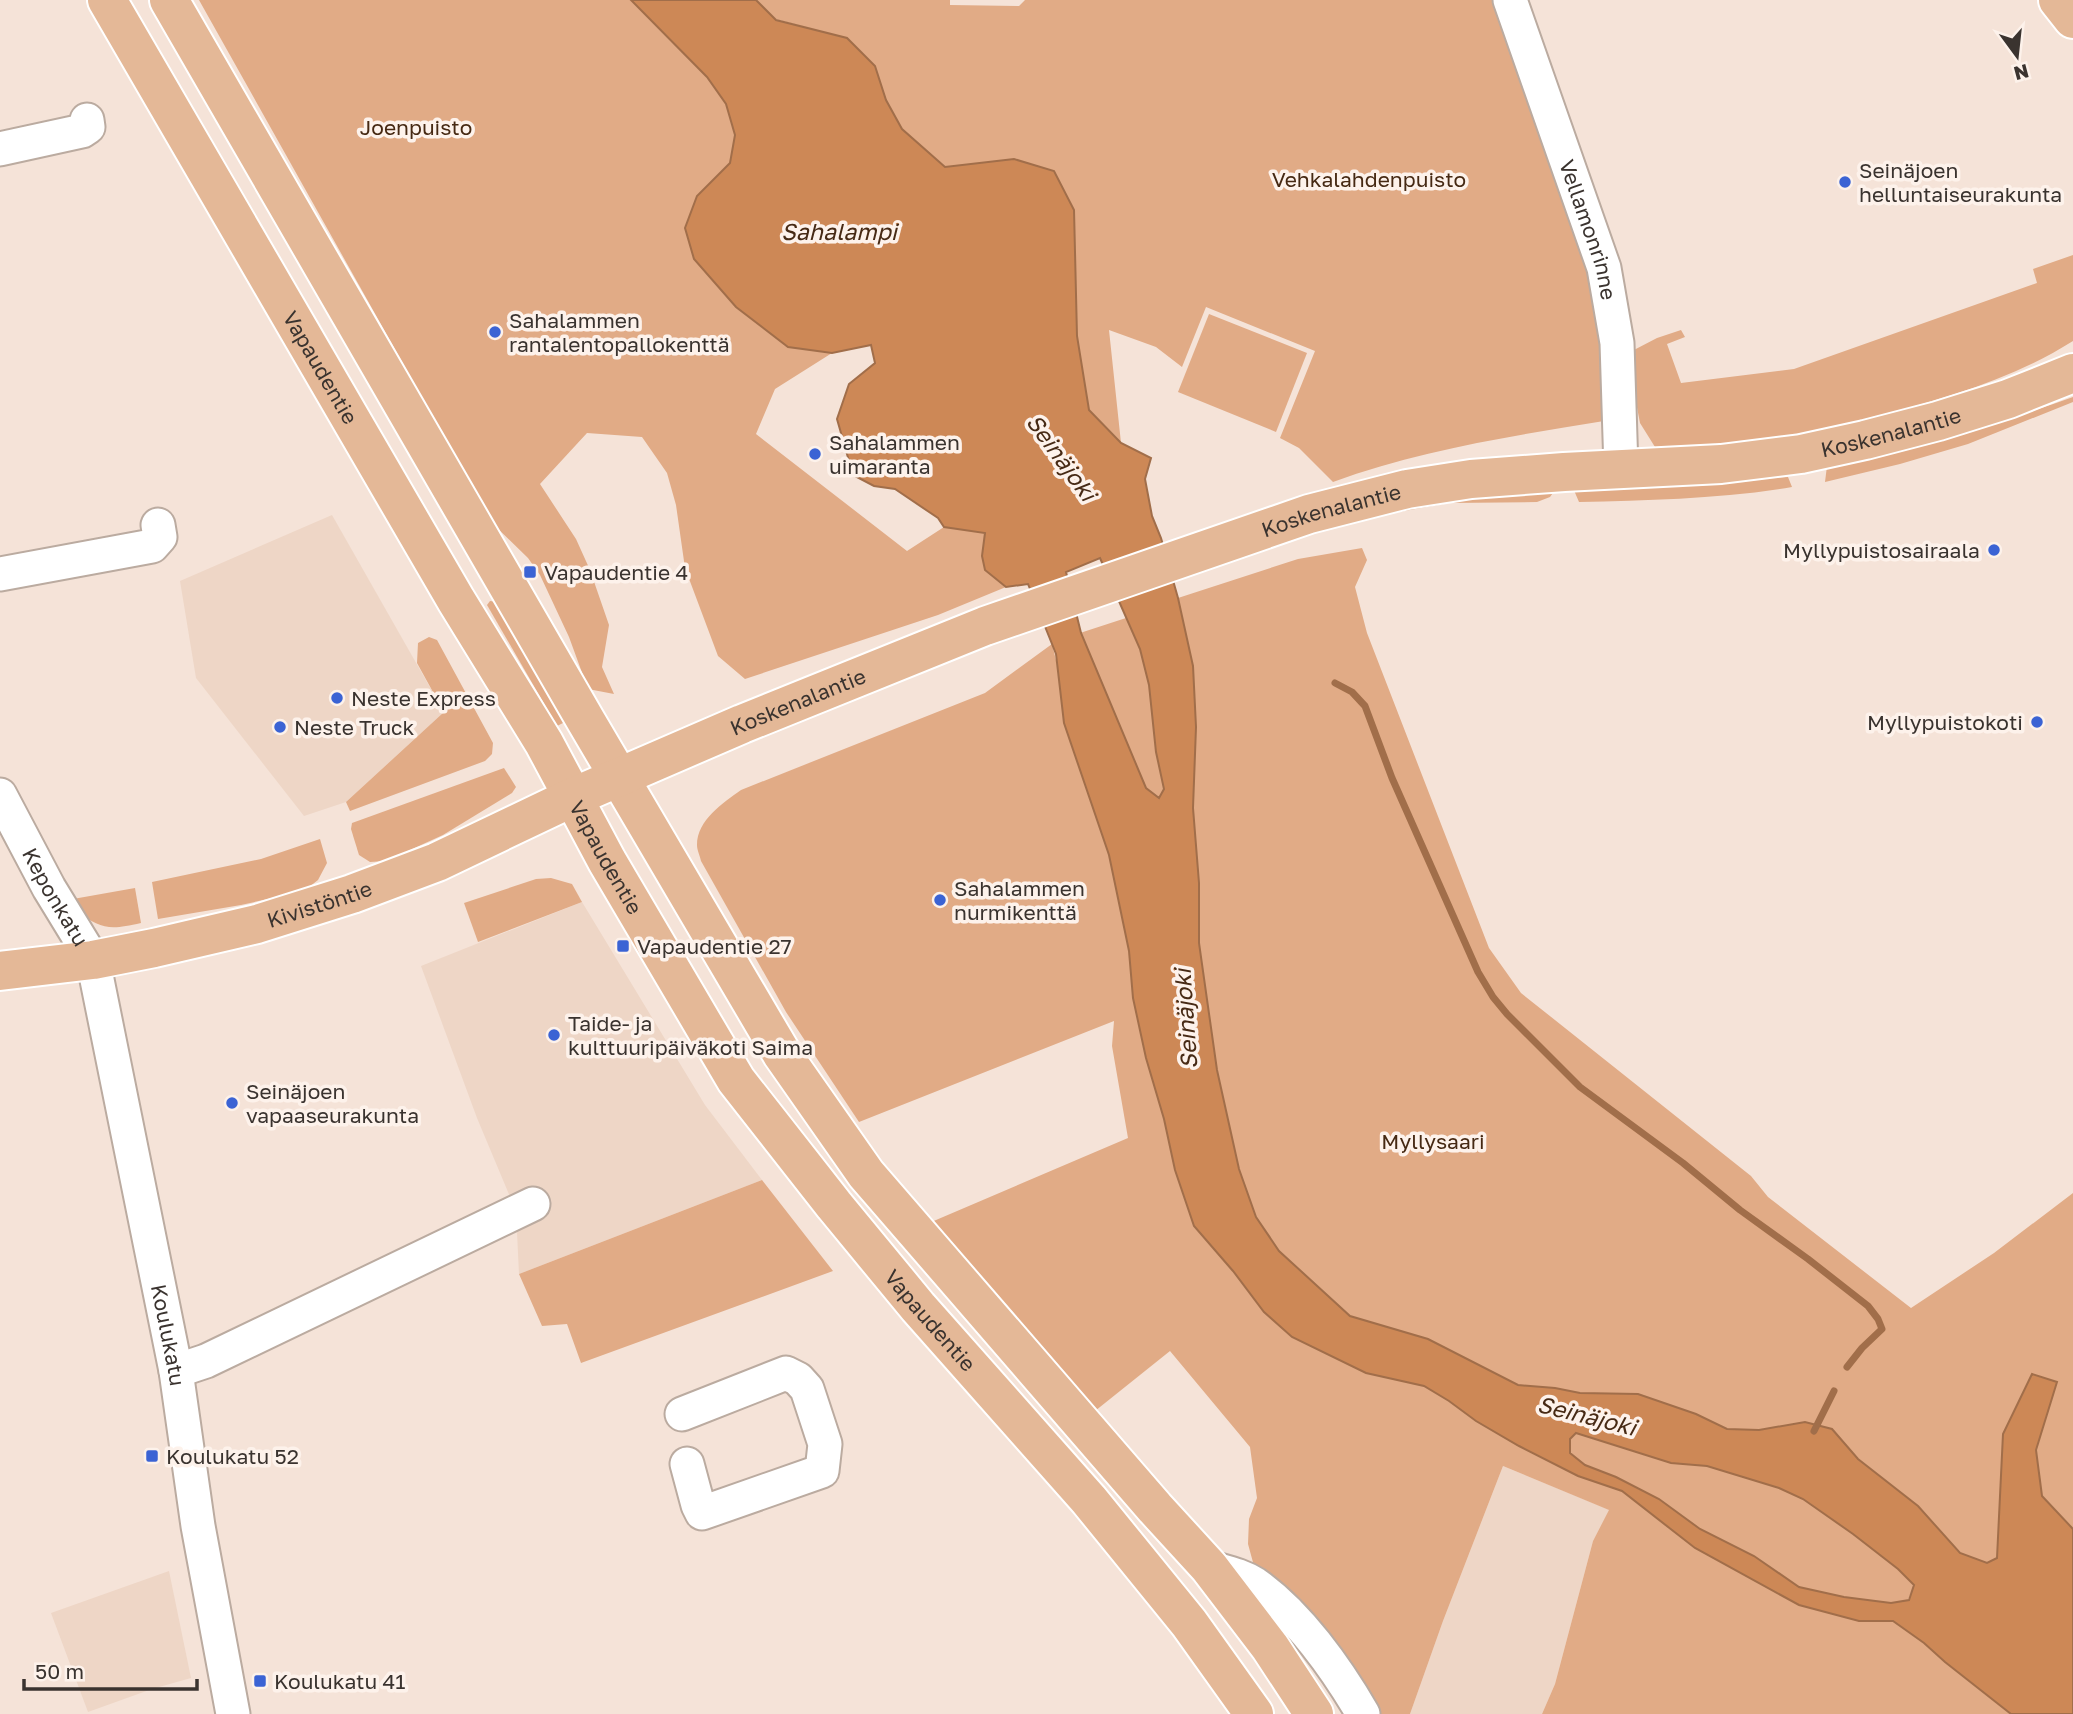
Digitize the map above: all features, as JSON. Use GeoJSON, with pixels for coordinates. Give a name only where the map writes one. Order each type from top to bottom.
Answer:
{"type":"FeatureCollection","features":[{"type":"Feature","properties":{"kind":"main road","name":"Vapaudentie"},"geometry":{"type":"LineString","coordinates":[[107,0],[456,600],[544,743],[607,861],[736,1080],[918,1307],[1089,1500],[1189,1623],[1254,1714]]}},
{"type":"Feature","properties":{"kind":"main road"},"geometry":{"type":"LineString","coordinates":[[169,0],[782,1054],[866,1174],[1154,1508],[1209,1567],[1270,1647],[1314,1714]]}},
{"type":"Feature","properties":{"kind":"main road"},"geometry":{"type":"LineString","coordinates":[[2058,0],[2073,19]]}},
{"type":"Feature","properties":{"kind":"main road","name":"Koskenalantie"},"geometry":{"type":"LineString","coordinates":[[620,777],[742,724],[985,626],[1309,514],[1407,489],[1471,479],[1721,464],[1814,451],[1938,421],[2073,373]]}},
{"type":"Feature","properties":{"kind":"main road","name":"Kivistöntie"},"geometry":{"type":"LineString","coordinates":[[0,971],[93,960],[257,924],[352,894],[437,862],[620,777]]}},
{"type":"Feature","properties":{"kind":"street","name":"Vellamonrinne"},"geometry":{"type":"LineString","coordinates":[[1510,0],[1604,268],[1617,343],[1621,469]]}},
{"type":"Feature","properties":{"kind":"street"},"geometry":{"type":"LineString","coordinates":[[0,149],[82,131],[88,127],[87,120]]}},
{"type":"Feature","properties":{"kind":"street"},"geometry":{"type":"LineString","coordinates":[[0,574],[152,546],[160,537],[159,525]]}},
{"type":"Feature","properties":{"kind":"street","name":"Keponkatu"},"geometry":{"type":"LineString","coordinates":[[0,795],[49,888],[93,960]]}},
{"type":"Feature","properties":{"kind":"street","name":"Koulukatu"},"geometry":{"type":"LineString","coordinates":[[93,960],[176,1371],[198,1527],[233,1714]]}},
{"type":"Feature","properties":{"kind":"street"},"geometry":{"type":"LineString","coordinates":[[176,1371],[206,1361],[533,1204]]}},
{"type":"Feature","properties":{"kind":"street"},"geometry":{"type":"LineString","coordinates":[[682,1414],[786,1373],[798,1378],[807,1389],[825,1444],[822,1471],[702,1513],[687,1464]]}},
{"type":"Feature","properties":{"kind":"street"},"geometry":{"type":"LineString","coordinates":[[1209,1567],[1237,1575],[1254,1584],[1277,1604],[1313,1640],[1363,1714]]}},
{"type":"Feature","properties":{"kind":"shaded area"},"geometry":{"type":"Polygon","coordinates":[[[332,515],[444,712],[346,802],[304,816],[196,678],[180,581],[332,515]]]}},
{"type":"Feature","properties":{"kind":"shaded area","name":"Taide- ja kulttuuripäiväkoti Saima"},"geometry":{"type":"Polygon","coordinates":[[[582,902],[705,1105],[762,1180],[519,1274],[516,1211],[477,1118],[421,966],[582,902]]]}},
{"type":"Feature","properties":{"kind":"shaded area"},"geometry":{"type":"Polygon","coordinates":[[[1503,1466],[1610,1510],[1593,1541],[1555,1684],[1542,1714],[1410,1714],[1443,1621],[1503,1466]]]}},
{"type":"Feature","properties":{"kind":"shaded area"},"geometry":{"type":"Polygon","coordinates":[[[169,1571],[191,1678],[88,1712],[51,1613],[169,1571]]]}},
{"type":"Feature","properties":{"kind":"green space","name":"Joenpuisto"},"geometry":{"type":"Polygon","coordinates":[[[199,0],[631,0],[707,77],[726,104],[735,135],[730,163],[697,196],[685,227],[694,259],[788,346],[832,353],[775,389],[756,434],[907,551],[944,527],[986,533],[982,556],[985,570],[1006,587],[938,615],[745,679],[718,656],[685,568],[676,505],[667,473],[642,437],[587,433],[540,484],[576,539],[609,625],[602,667],[614,694],[588,689],[569,637],[540,575],[528,558],[493,524],[199,0]]]}},
{"type":"Feature","properties":{"kind":"green space","name":"Vehkalahdenpuisto"},"geometry":{"type":"Polygon","coordinates":[[[756,0],[950,0],[950,5],[1019,6],[1025,0],[1497,0],[1586,258],[1602,343],[1604,421],[1501,438],[1433,453],[1333,482],[1299,448],[1280,438],[1315,351],[1206,307],[1182,367],[1156,347],[1109,330],[1121,443],[1089,410],[1077,336],[1014,159],[945,167],[902,129],[886,100],[875,66],[847,38],[775,19],[756,0]]]}},
{"type":"Feature","properties":{"kind":"green space"},"geometry":{"type":"Polygon","coordinates":[[[2073,255],[2073,341],[2002,377],[1926,403],[1782,440],[1734,445],[1655,447],[1640,423],[1630,371],[1632,351],[1657,338],[1681,330],[1685,337],[1667,344],[1681,383],[1794,369],[2037,283],[2033,269],[2073,255]]]}},
{"type":"Feature","properties":{"kind":"green space"},"geometry":{"type":"Polygon","coordinates":[[[1209,314],[1307,353],[1276,432],[1178,392],[1209,314]]]}},
{"type":"Feature","properties":{"kind":"green space"},"geometry":{"type":"Polygon","coordinates":[[[2073,397],[2073,402],[1968,444],[1825,482],[1827,466],[1982,426],[2073,397]]]}},
{"type":"Feature","properties":{"kind":"green space"},"geometry":{"type":"Polygon","coordinates":[[[1788,477],[1792,487],[1686,498],[1579,502],[1573,488],[1788,477]]]}},
{"type":"Feature","properties":{"kind":"green space"},"geometry":{"type":"Polygon","coordinates":[[[1555,490],[1550,497],[1537,502],[1449,503],[1343,522],[1420,500],[1555,490]]]}},
{"type":"Feature","properties":{"kind":"green space","name":"Myllysaari"},"geometry":{"type":"Polygon","coordinates":[[[1362,548],[1367,560],[1355,587],[1367,633],[1489,948],[1521,993],[1751,1176],[1768,1197],[1911,1308],[1994,1253],[2073,1193],[2073,1529],[2042,1496],[2036,1450],[2056,1382],[2003,1434],[1997,1559],[1987,1563],[1960,1553],[1918,1506],[1858,1459],[1832,1429],[1805,1422],[1759,1430],[1727,1429],[1696,1414],[1638,1394],[1580,1393],[1518,1385],[1428,1339],[1350,1316],[1279,1251],[1256,1217],[1239,1169],[1217,1070],[1199,943],[1199,883],[1193,808],[1196,727],[1193,666],[1178,598],[1298,559],[1362,548]]]}},
{"type":"Feature","properties":{"kind":"green space"},"geometry":{"type":"Polygon","coordinates":[[[490,601],[498,602],[569,720],[557,726],[487,605],[490,601]]]}},
{"type":"Feature","properties":{"kind":"green space"},"geometry":{"type":"Polygon","coordinates":[[[1126,618],[1140,649],[1149,685],[1156,752],[1164,789],[1159,799],[1146,788],[1080,633],[1126,618]]]}},
{"type":"Feature","properties":{"kind":"green space"},"geometry":{"type":"Polygon","coordinates":[[[429,637],[437,640],[493,743],[492,754],[485,761],[350,811],[346,802],[444,712],[417,663],[418,643],[429,637]]]}},
{"type":"Feature","properties":{"kind":"green space"},"geometry":{"type":"Polygon","coordinates":[[[1052,644],[1089,794],[1109,855],[1129,951],[1133,998],[1175,1170],[1194,1226],[1264,1312],[1292,1337],[1366,1373],[1424,1386],[1519,1446],[1578,1476],[1622,1491],[1695,1548],[1799,1605],[1859,1621],[1893,1621],[2011,1714],[1542,1714],[1555,1684],[1593,1541],[1609,1510],[1503,1466],[1410,1714],[1371,1714],[1254,1566],[1248,1544],[1249,1519],[1257,1498],[1250,1447],[1170,1351],[1090,1415],[929,1223],[1128,1138],[1112,1046],[1114,1021],[859,1122],[786,1012],[701,861],[697,845],[698,836],[706,820],[741,790],[985,693],[1052,644]]]}},
{"type":"Feature","properties":{"kind":"green space"},"geometry":{"type":"Polygon","coordinates":[[[504,768],[516,787],[512,793],[443,835],[386,861],[370,862],[359,855],[351,829],[352,823],[504,768]]]}},
{"type":"Feature","properties":{"kind":"green space"},"geometry":{"type":"Polygon","coordinates":[[[320,839],[327,863],[318,880],[304,891],[158,919],[152,882],[261,859],[320,839]]]}},
{"type":"Feature","properties":{"kind":"green space"},"geometry":{"type":"Polygon","coordinates":[[[551,878],[572,884],[582,902],[478,942],[464,903],[536,879],[551,878]]]}},
{"type":"Feature","properties":{"kind":"green space"},"geometry":{"type":"Polygon","coordinates":[[[135,888],[141,923],[121,927],[106,927],[92,921],[76,910],[73,899],[135,888]]]}},
{"type":"Feature","properties":{"kind":"green space"},"geometry":{"type":"Polygon","coordinates":[[[762,1180],[833,1271],[581,1363],[567,1324],[542,1326],[519,1274],[762,1180]]]}},
{"type":"Feature","properties":{"kind":"green space"},"geometry":{"type":"Polygon","coordinates":[[[1577,1433],[1671,1463],[1707,1466],[1779,1488],[1803,1499],[1898,1569],[1914,1585],[1908,1600],[1891,1603],[1844,1597],[1799,1587],[1754,1556],[1700,1529],[1659,1499],[1585,1465],[1570,1453],[1570,1439],[1577,1433]]]}},
{"type":"Feature","properties":{"kind":"water"},"geometry":{"type":"Polygon","coordinates":[[[631,0],[756,0],[776,20],[847,38],[875,66],[886,100],[902,129],[945,167],[1014,159],[1054,171],[1074,210],[1077,336],[1089,410],[1121,443],[1151,458],[1145,479],[1152,516],[1178,598],[1193,666],[1196,727],[1193,808],[1199,883],[1199,943],[1217,1070],[1239,1169],[1256,1217],[1279,1251],[1350,1316],[1428,1339],[1518,1385],[1580,1393],[1638,1394],[1696,1414],[1727,1429],[1759,1430],[1805,1422],[1832,1429],[1858,1459],[1918,1506],[1960,1553],[1987,1563],[1997,1558],[2003,1434],[2032,1374],[2057,1382],[2036,1450],[2042,1496],[2073,1529],[2073,1714],[2011,1714],[1893,1621],[1859,1621],[1799,1605],[1695,1548],[1622,1491],[1578,1476],[1519,1446],[1424,1386],[1366,1373],[1292,1337],[1264,1312],[1194,1226],[1175,1170],[1133,998],[1129,951],[1109,855],[1064,723],[1056,654],[1028,584],[1006,587],[985,570],[982,556],[985,533],[944,527],[938,518],[895,489],[874,486],[853,475],[837,419],[849,384],[875,363],[871,345],[832,353],[788,347],[736,307],[694,259],[685,228],[697,196],[730,163],[735,135],[726,104],[707,77],[631,0]],[[1100,558],[1066,572],[1081,633],[1146,788],[1159,798],[1164,789],[1156,752],[1149,685],[1140,649],[1100,558]],[[1576,1433],[1570,1439],[1570,1453],[1585,1465],[1659,1499],[1700,1529],[1754,1556],[1799,1587],[1844,1597],[1891,1603],[1909,1600],[1914,1585],[1898,1569],[1803,1499],[1779,1488],[1707,1466],[1671,1463],[1576,1433]]]}},
{"type":"Feature","properties":{"kind":"waterway"},"geometry":{"type":"LineString","coordinates":[[1335,683],[1352,692],[1365,706],[1392,778],[1478,972],[1493,997],[1580,1087],[1868,1306],[1882,1329],[1847,1367]]}},
{"type":"Feature","properties":{"kind":"waterway"},"geometry":{"type":"LineString","coordinates":[[1814,1431],[1834,1391]]}},
{"type":"Feature","properties":{"kind":"place","name":"Seinäjoen helluntaiseurakunta"},"geometry":{"type":"Point","coordinates":[1845,182]}},
{"type":"Feature","properties":{"kind":"place","name":"Sahalammen rantalentopallokenttä"},"geometry":{"type":"Point","coordinates":[495,332]}},
{"type":"Feature","properties":{"kind":"place","name":"Sahalammen uimaranta"},"geometry":{"type":"Point","coordinates":[815,454]}},
{"type":"Feature","properties":{"kind":"place","name":"Myllypuistosairaala"},"geometry":{"type":"Point","coordinates":[1994,550]}},
{"type":"Feature","properties":{"kind":"place","name":"Vapaudentie 4"},"geometry":{"type":"Point","coordinates":[530,572]}},
{"type":"Feature","properties":{"kind":"place","name":"Neste Express"},"geometry":{"type":"Point","coordinates":[337,698]}},
{"type":"Feature","properties":{"kind":"place","name":"Myllypuistokoti"},"geometry":{"type":"Point","coordinates":[2037,722]}},
{"type":"Feature","properties":{"kind":"place","name":"Neste Truck"},"geometry":{"type":"Point","coordinates":[280,727]}},
{"type":"Feature","properties":{"kind":"place","name":"Sahalammen nurmikenttä"},"geometry":{"type":"Point","coordinates":[940,900]}},
{"type":"Feature","properties":{"kind":"place","name":"Vapaudentie 27"},"geometry":{"type":"Point","coordinates":[623,946]}},
{"type":"Feature","properties":{"kind":"place","name":"Taide- ja kulttuuripäiväkoti Saima"},"geometry":{"type":"Point","coordinates":[554,1035]}},
{"type":"Feature","properties":{"kind":"place","name":"Seinäjoen vapaaseurakunta"},"geometry":{"type":"Point","coordinates":[232,1103]}},
{"type":"Feature","properties":{"kind":"place","name":"Koulukatu 52"},"geometry":{"type":"Point","coordinates":[152,1456]}},
{"type":"Feature","properties":{"kind":"place","name":"Koulukatu 41"},"geometry":{"type":"Point","coordinates":[260,1681]}},
{"type":"Feature","properties":{"kind":"water label","name":"Sahalampi"},"geometry":{"type":"Point","coordinates":[839,231]}},
{"type":"Feature","properties":{"kind":"water label","name":"Seinäjoki"},"geometry":{"type":"Point","coordinates":[1062,457]}},
{"type":"Feature","properties":{"kind":"water label","name":"Seinäjoki"},"geometry":{"type":"Point","coordinates":[1185,1019]}},
{"type":"Feature","properties":{"kind":"water label","name":"Seinäjoki"},"geometry":{"type":"Point","coordinates":[1587,1415]}}]}
